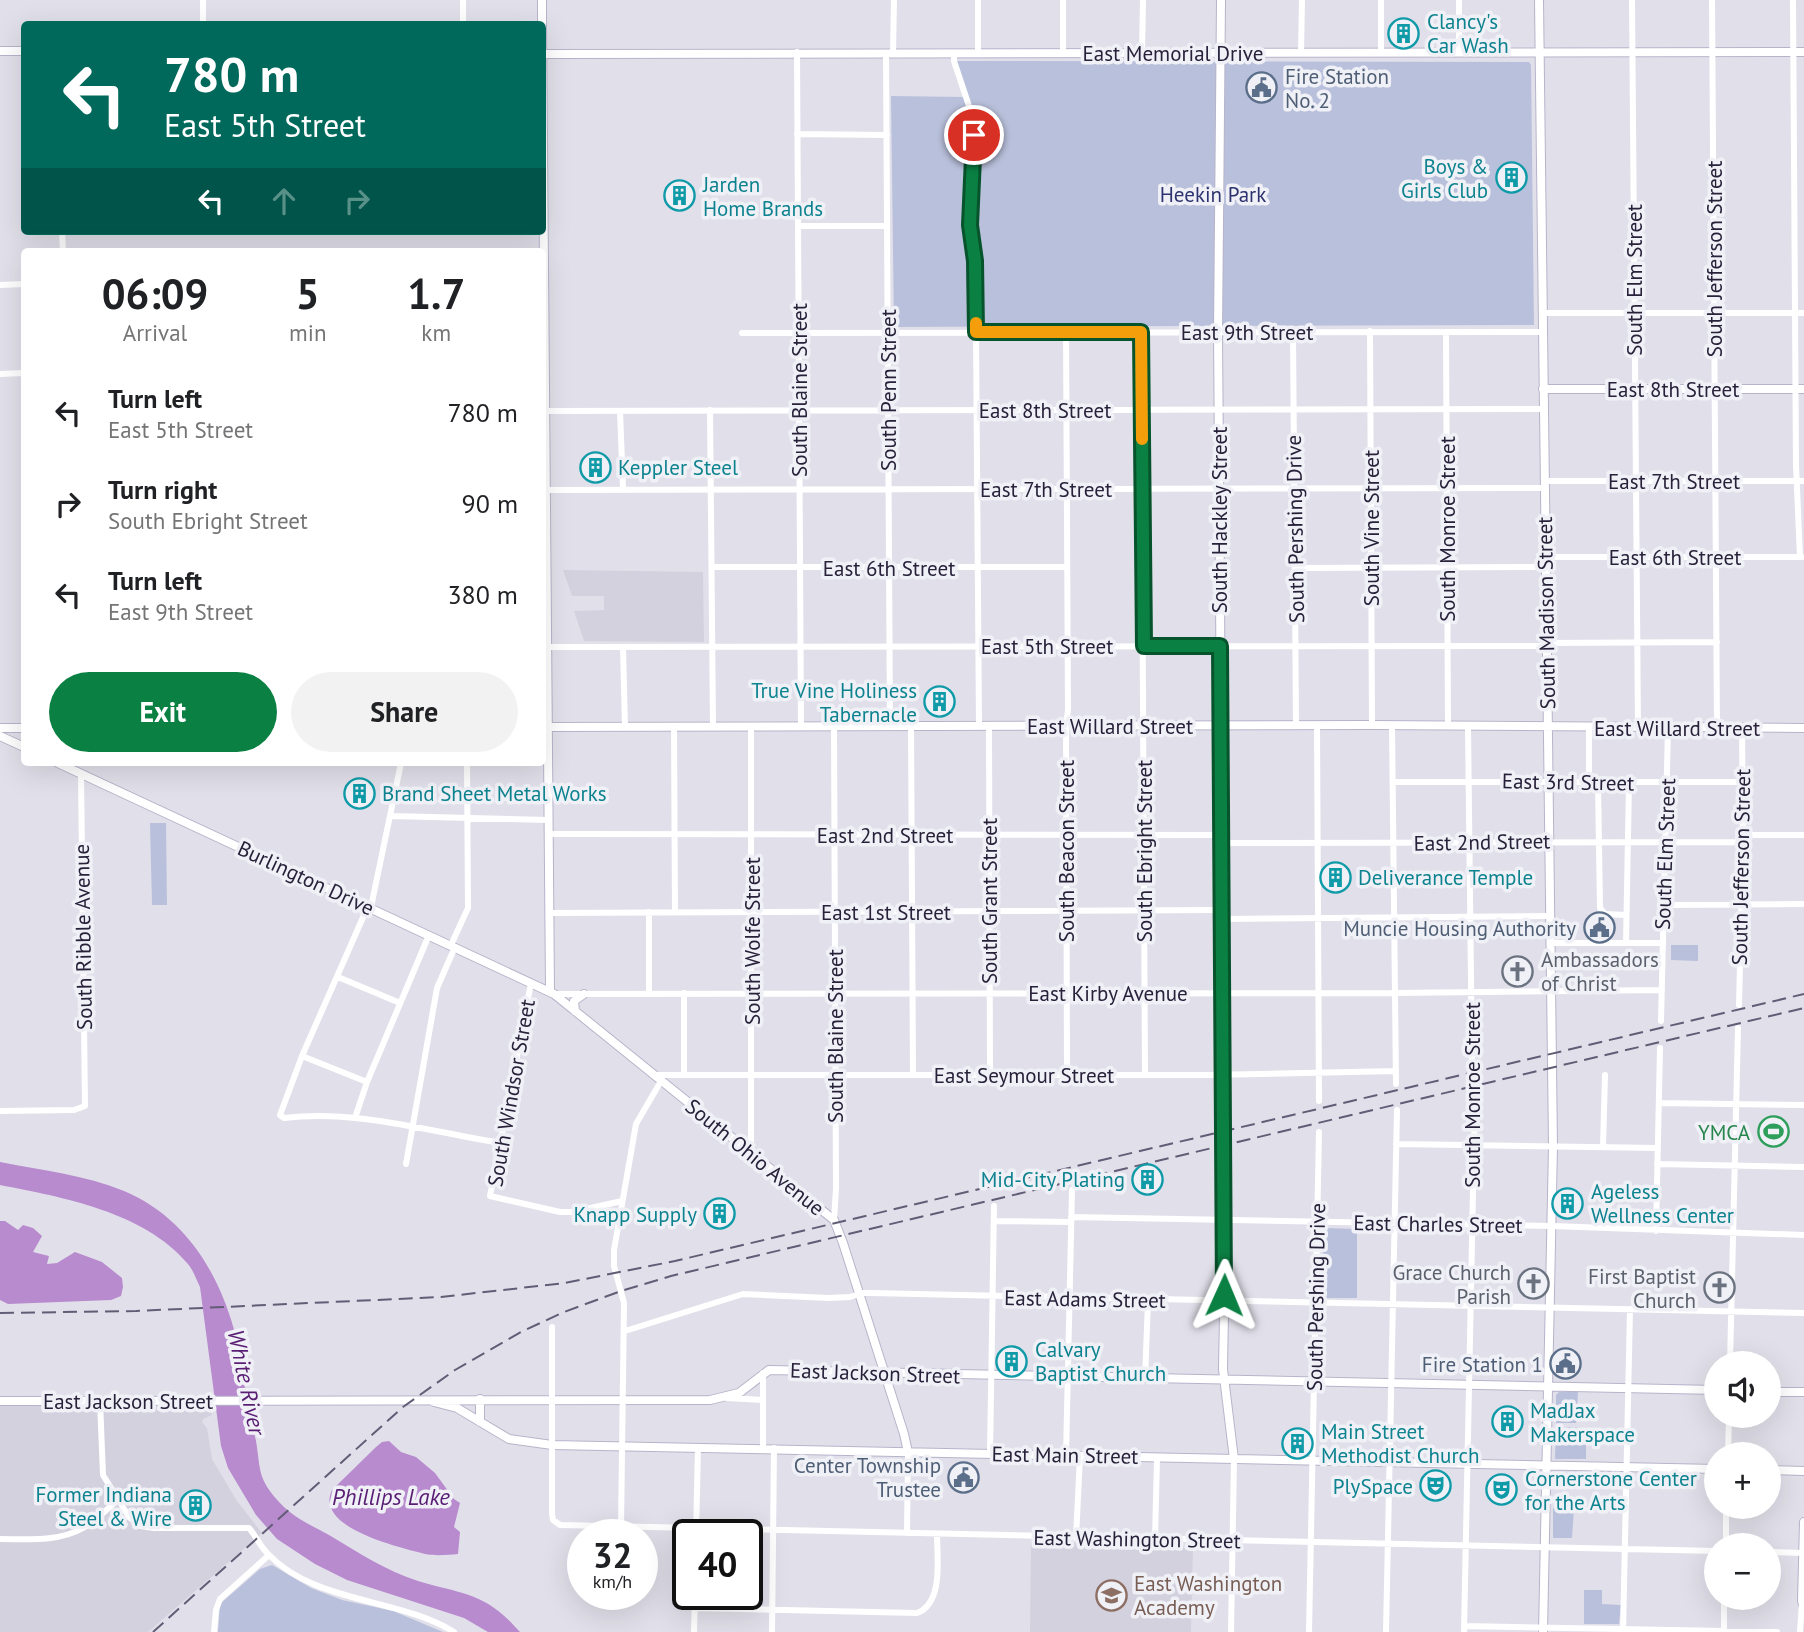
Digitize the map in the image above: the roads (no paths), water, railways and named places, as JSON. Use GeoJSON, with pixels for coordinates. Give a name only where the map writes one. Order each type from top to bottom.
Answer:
{"type":"FeatureCollection","features":[{"type":"Feature","properties":{"kind":"main road"},"geometry":{"type":"LineString","coordinates":[[542,0],[542,21]]}},
{"type":"Feature","properties":{"kind":"main road","name":"South Hackley Street"},"geometry":{"type":"LineString","coordinates":[[1222,0],[1218,410],[1224,1381],[1234,1459]]}},
{"type":"Feature","properties":{"kind":"main road","name":"South Madison Street"},"geometry":{"type":"LineString","coordinates":[[1539,0],[1553,1146],[1543,1630]]}},
{"type":"Feature","properties":{"kind":"main road"},"geometry":{"type":"LineString","coordinates":[[0,51],[21,54]]}},
{"type":"Feature","properties":{"kind":"main road","name":"East Memorial Drive"},"geometry":{"type":"LineString","coordinates":[[546,54],[1804,52]]}},
{"type":"Feature","properties":{"kind":"main road","name":"East 8th Street"},"geometry":{"type":"LineString","coordinates":[[1543,389],[1800,389]]}},
{"type":"Feature","properties":{"kind":"main road"},"geometry":{"type":"LineString","coordinates":[[546,397],[546,435]]}},
{"type":"Feature","properties":{"kind":"main road"},"geometry":{"type":"LineString","coordinates":[[546,474],[546,519]]}},
{"type":"Feature","properties":{"kind":"main road"},"geometry":{"type":"LineString","coordinates":[[546,640],[546,700]]}},
{"type":"Feature","properties":{"kind":"main road","name":"East Willard Street"},"geometry":{"type":"LineString","coordinates":[[546,727],[1372,725],[1804,728]]}},
{"type":"Feature","properties":{"kind":"main road"},"geometry":{"type":"LineString","coordinates":[[0,729],[21,728]]}},
{"type":"Feature","properties":{"kind":"main road"},"geometry":{"type":"LineString","coordinates":[[0,736],[21,746]]}},
{"type":"Feature","properties":{"kind":"main road"},"geometry":{"type":"LineString","coordinates":[[546,750],[552,993]]}},
{"type":"Feature","properties":{"kind":"main road","name":"Burlington Drive"},"geometry":{"type":"LineString","coordinates":[[64,766],[552,993]]}},
{"type":"Feature","properties":{"kind":"main road","name":"South Ohio Avenue"},"geometry":{"type":"LineString","coordinates":[[552,993],[834,1220],[860,1293],[908,1452]]}},
{"type":"Feature","properties":{"kind":"main road"},"geometry":{"type":"LineString","coordinates":[[575,1011],[574,1001],[584,993]]}},
{"type":"Feature","properties":{"kind":"main road","name":"East Jackson Street"},"geometry":{"type":"LineString","coordinates":[[0,1401],[721,1398],[739,1393],[764,1373],[772,1370],[1704,1390]]}},
{"type":"Feature","properties":{"kind":"main road"},"geometry":{"type":"LineString","coordinates":[[1781,1392],[1804,1392]]}},
{"type":"Feature","properties":{"kind":"main road"},"geometry":{"type":"LineString","coordinates":[[480,1399],[480,1422]]}},
{"type":"Feature","properties":{"kind":"main road","name":"East Main Street"},"geometry":{"type":"LineString","coordinates":[[425,1400],[457,1408],[514,1441],[552,1445],[1704,1469]]}},
{"type":"Feature","properties":{"kind":"main road"},"geometry":{"type":"LineString","coordinates":[[1781,1470],[1804,1471]]}},
{"type":"Feature","properties":{"kind":"main road"},"geometry":{"type":"LineString","coordinates":[[1803,1604],[1804,1522]]}},
{"type":"Feature","properties":{"kind":"street"},"geometry":{"type":"LineString","coordinates":[[203,0],[203,21]]}},
{"type":"Feature","properties":{"kind":"street"},"geometry":{"type":"LineString","coordinates":[[463,0],[463,21]]}},
{"type":"Feature","properties":{"kind":"street","name":"South Penn Street"},"geometry":{"type":"LineString","coordinates":[[890,726],[887,135],[894,0]]}},
{"type":"Feature","properties":{"kind":"street"},"geometry":{"type":"LineString","coordinates":[[978,0],[978,53]]}},
{"type":"Feature","properties":{"kind":"street"},"geometry":{"type":"LineString","coordinates":[[1063,0],[1063,52]]}},
{"type":"Feature","properties":{"kind":"street"},"geometry":{"type":"LineString","coordinates":[[1142,53],[1143,0]]}},
{"type":"Feature","properties":{"kind":"street"},"geometry":{"type":"LineString","coordinates":[[1301,53],[1302,0]]}},
{"type":"Feature","properties":{"kind":"street"},"geometry":{"type":"LineString","coordinates":[[1381,0],[1381,53]]}},
{"type":"Feature","properties":{"kind":"street"},"geometry":{"type":"LineString","coordinates":[[1459,0],[1459,53]]}},
{"type":"Feature","properties":{"kind":"street","name":"South Elm Street"},"geometry":{"type":"LineString","coordinates":[[1632,0],[1638,728]]}},
{"type":"Feature","properties":{"kind":"street","name":"South Jefferson Street"},"geometry":{"type":"LineString","coordinates":[[1712,0],[1717,728]]}},
{"type":"Feature","properties":{"kind":"street"},"geometry":{"type":"LineString","coordinates":[[1793,0],[1795,313],[1800,389],[1802,557]]}},
{"type":"Feature","properties":{"kind":"street","name":"South Blaine Street"},"geometry":{"type":"LineString","coordinates":[[797,52],[801,727]]}},
{"type":"Feature","properties":{"kind":"street"},"geometry":{"type":"LineString","coordinates":[[954,53],[954,61],[971,113],[975,145],[970,225],[975,261],[979,726]]}},
{"type":"Feature","properties":{"kind":"street"},"geometry":{"type":"LineString","coordinates":[[797,134],[887,135]]}},
{"type":"Feature","properties":{"kind":"street"},"geometry":{"type":"LineString","coordinates":[[798,226],[887,226]]}},
{"type":"Feature","properties":{"kind":"street"},"geometry":{"type":"LineString","coordinates":[[0,285],[21,284]]}},
{"type":"Feature","properties":{"kind":"street"},"geometry":{"type":"LineString","coordinates":[[1542,313],[1804,313]]}},
{"type":"Feature","properties":{"kind":"street","name":"South Vine Street"},"geometry":{"type":"LineString","coordinates":[[1370,331],[1372,725]]}},
{"type":"Feature","properties":{"kind":"street","name":"South Beacon Street"},"geometry":{"type":"LineString","coordinates":[[1066,332],[1067,1075]]}},
{"type":"Feature","properties":{"kind":"street","name":"South Ebright Street"},"geometry":{"type":"LineString","coordinates":[[1141,332],[1145,1075]]}},
{"type":"Feature","properties":{"kind":"street","name":"South Pershing Drive"},"geometry":{"type":"LineString","coordinates":[[1293,332],[1296,726]]}},
{"type":"Feature","properties":{"kind":"street","name":"South Monroe Street"},"geometry":{"type":"LineString","coordinates":[[1446,332],[1448,726]]}},
{"type":"Feature","properties":{"kind":"street","name":"East 9th Street"},"geometry":{"type":"LineString","coordinates":[[742,333],[1542,332]]}},
{"type":"Feature","properties":{"kind":"street"},"geometry":{"type":"LineString","coordinates":[[0,374],[21,373]]}},
{"type":"Feature","properties":{"kind":"street","name":"East 8th Street"},"geometry":{"type":"LineString","coordinates":[[547,411],[1543,409]]}},
{"type":"Feature","properties":{"kind":"street"},"geometry":{"type":"LineString","coordinates":[[710,410],[713,727]]}},
{"type":"Feature","properties":{"kind":"street"},"geometry":{"type":"LineString","coordinates":[[620,411],[623,489]]}},
{"type":"Feature","properties":{"kind":"street","name":"East 7th Street"},"geometry":{"type":"LineString","coordinates":[[547,489],[1447,488],[1636,481],[1801,481]]}},
{"type":"Feature","properties":{"kind":"street","name":"East 6th Street"},"geometry":{"type":"LineString","coordinates":[[1546,557],[1802,557]]}},
{"type":"Feature","properties":{"kind":"street","name":"East 6th Street"},"geometry":{"type":"LineString","coordinates":[[712,567],[1067,567]]}},
{"type":"Feature","properties":{"kind":"street"},"geometry":{"type":"LineString","coordinates":[[1296,568],[1546,568]]}},
{"type":"Feature","properties":{"kind":"street","name":"East 5th Street"},"geometry":{"type":"LineString","coordinates":[[548,647],[1448,646],[1717,642]]}},
{"type":"Feature","properties":{"kind":"street"},"geometry":{"type":"LineString","coordinates":[[623,647],[625,727]]}},
{"type":"Feature","properties":{"kind":"street"},"geometry":{"type":"LineString","coordinates":[[911,726],[913,1075]]}},
{"type":"Feature","properties":{"kind":"street","name":"South Grant Street"},"geometry":{"type":"LineString","coordinates":[[989,726],[990,1075]]}},
{"type":"Feature","properties":{"kind":"street"},"geometry":{"type":"LineString","coordinates":[[1317,726],[1319,1101]]}},
{"type":"Feature","properties":{"kind":"street"},"geometry":{"type":"LineString","coordinates":[[1392,726],[1396,1084]]}},
{"type":"Feature","properties":{"kind":"street","name":"South Monroe Street"},"geometry":{"type":"LineString","coordinates":[[1464,1629],[1475,1093],[1472,1065],[1468,726]]}},
{"type":"Feature","properties":{"kind":"street"},"geometry":{"type":"LineString","coordinates":[[674,727],[675,912]]}},
{"type":"Feature","properties":{"kind":"street","name":"South Wolfe Street"},"geometry":{"type":"LineString","coordinates":[[751,727],[751,1155]]}},
{"type":"Feature","properties":{"kind":"street","name":"South Blaine Street"},"geometry":{"type":"LineString","coordinates":[[834,727],[834,1220]]}},
{"type":"Feature","properties":{"kind":"street"},"geometry":{"type":"LineString","coordinates":[[1589,783],[1590,728]]}},
{"type":"Feature","properties":{"kind":"street","name":"South Elm Street"},"geometry":{"type":"LineString","coordinates":[[1661,1021],[1668,728]]}},
{"type":"Feature","properties":{"kind":"street","name":"South Jefferson Street"},"geometry":{"type":"LineString","coordinates":[[1739,1005],[1743,839],[1742,728]]}},
{"type":"Feature","properties":{"kind":"street"},"geometry":{"type":"LineString","coordinates":[[400,766],[370,907],[302,1056],[280,1115],[284,1118],[355,1118],[501,1143]]}},
{"type":"Feature","properties":{"kind":"street"},"geometry":{"type":"LineString","coordinates":[[406,1164],[437,988],[468,909],[467,766]]}},
{"type":"Feature","properties":{"kind":"street","name":"South Ribble Avenue"},"geometry":{"type":"LineString","coordinates":[[0,1111],[79,1110],[83,1108],[85,1101],[81,774]]}},
{"type":"Feature","properties":{"kind":"street","name":"East 3rd Street"},"geometry":{"type":"LineString","coordinates":[[1394,782],[1743,782]]}},
{"type":"Feature","properties":{"kind":"street"},"geometry":{"type":"LineString","coordinates":[[1598,783],[1601,911],[1605,914],[1626,915]]}},
{"type":"Feature","properties":{"kind":"street"},"geometry":{"type":"LineString","coordinates":[[1626,943],[1629,783]]}},
{"type":"Feature","properties":{"kind":"street"},"geometry":{"type":"LineString","coordinates":[[391,816],[549,820]]}},
{"type":"Feature","properties":{"kind":"street","name":"East 2nd Street"},"geometry":{"type":"LineString","coordinates":[[549,834],[1144,835],[1317,843],[1666,841],[1804,835]]}},
{"type":"Feature","properties":{"kind":"street"},"geometry":{"type":"LineString","coordinates":[[1664,905],[1804,904]]}},
{"type":"Feature","properties":{"kind":"street","name":"East 1st Street"},"geometry":{"type":"LineString","coordinates":[[550,913],[1144,911],[1318,919],[1549,916]]}},
{"type":"Feature","properties":{"kind":"street"},"geometry":{"type":"LineString","coordinates":[[649,912],[649,993]]}},
{"type":"Feature","properties":{"kind":"street"},"geometry":{"type":"LineString","coordinates":[[355,1118],[367,1082],[429,935]]}},
{"type":"Feature","properties":{"kind":"street"},"geometry":{"type":"LineString","coordinates":[[1550,943],[1663,943]]}},
{"type":"Feature","properties":{"kind":"street"},"geometry":{"type":"LineString","coordinates":[[338,977],[400,1003]]}},
{"type":"Feature","properties":{"kind":"street","name":"South Windsor Street"},"geometry":{"type":"LineString","coordinates":[[531,983],[491,1196],[560,1212],[573,1212],[622,1201]]}},
{"type":"Feature","properties":{"kind":"street","name":"East Kirby Avenue"},"geometry":{"type":"LineString","coordinates":[[552,993],[1395,993],[1662,990]]}},
{"type":"Feature","properties":{"kind":"street"},"geometry":{"type":"LineString","coordinates":[[684,993],[684,1075]]}},
{"type":"Feature","properties":{"kind":"street"},"geometry":{"type":"LineString","coordinates":[[1730,1351],[1738,1028]]}},
{"type":"Feature","properties":{"kind":"street"},"geometry":{"type":"LineString","coordinates":[[1656,1231],[1660,1048]]}},
{"type":"Feature","properties":{"kind":"street"},"geometry":{"type":"LineString","coordinates":[[302,1056],[367,1082]]}},
{"type":"Feature","properties":{"kind":"street","name":"East Seymour Street"},"geometry":{"type":"LineString","coordinates":[[653,1075],[1145,1075],[1396,1071]]}},
{"type":"Feature","properties":{"kind":"street"},"geometry":{"type":"LineString","coordinates":[[1603,1147],[1605,1075]]}},
{"type":"Feature","properties":{"kind":"street"},"geometry":{"type":"LineString","coordinates":[[621,1519],[625,1331],[624,1303],[613,1262],[636,1124],[661,1081]]}},
{"type":"Feature","properties":{"kind":"street"},"geometry":{"type":"LineString","coordinates":[[1659,1103],[1804,1105]]}},
{"type":"Feature","properties":{"kind":"street"},"geometry":{"type":"LineString","coordinates":[[1386,1632],[1396,1110]]}},
{"type":"Feature","properties":{"kind":"street","name":"South Pershing Drive"},"geometry":{"type":"LineString","coordinates":[[1309,1632],[1319,1132]]}},
{"type":"Feature","properties":{"kind":"street"},"geometry":{"type":"LineString","coordinates":[[1396,1144],[1658,1148]]}},
{"type":"Feature","properties":{"kind":"street"},"geometry":{"type":"LineString","coordinates":[[1657,1164],[1804,1167]]}},
{"type":"Feature","properties":{"kind":"street"},"geometry":{"type":"LineString","coordinates":[[1066,1456],[1072,1190]]}},
{"type":"Feature","properties":{"kind":"street"},"geometry":{"type":"LineString","coordinates":[[990,1453],[994,1206]]}},
{"type":"Feature","properties":{"kind":"street","name":"East Charles Street"},"geometry":{"type":"LineString","coordinates":[[994,1221],[1224,1220],[1552,1226],[1804,1235]]}},
{"type":"Feature","properties":{"kind":"street","name":"East Adams Street"},"geometry":{"type":"LineString","coordinates":[[625,1331],[743,1294],[829,1298],[850,1297],[860,1293],[1804,1313]]}},
{"type":"Feature","properties":{"kind":"street"},"geometry":{"type":"LineString","coordinates":[[1145,1379],[1148,1301]]}},
{"type":"Feature","properties":{"kind":"street"},"geometry":{"type":"LineString","coordinates":[[1623,1630],[1630,1309]]}},
{"type":"Feature","properties":{"kind":"street"},"geometry":{"type":"LineString","coordinates":[[552,1327],[552,1445]]}},
{"type":"Feature","properties":{"kind":"street"},"geometry":{"type":"LineString","coordinates":[[763,1448],[764,1373]]}},
{"type":"Feature","properties":{"kind":"street"},"geometry":{"type":"LineString","coordinates":[[721,1398],[763,1400]]}},
{"type":"Feature","properties":{"kind":"street"},"geometry":{"type":"LineString","coordinates":[[100,1401],[103,1475],[129,1517],[141,1526],[249,1528],[269,1555],[315,1584],[405,1609],[454,1632]]}},
{"type":"Feature","properties":{"kind":"street","name":"East Washington Street"},"geometry":{"type":"LineString","coordinates":[[552,1445],[552,1514],[557,1524],[567,1526]]}},
{"type":"Feature","properties":{"kind":"street"},"geometry":{"type":"LineString","coordinates":[[696,1519],[698,1447]]}},
{"type":"Feature","properties":{"kind":"street"},"geometry":{"type":"LineString","coordinates":[[772,1632],[774,1448]]}},
{"type":"Feature","properties":{"kind":"street"},"geometry":{"type":"LineString","coordinates":[[907,1533],[908,1452]]}},
{"type":"Feature","properties":{"kind":"street"},"geometry":{"type":"LineString","coordinates":[[1076,1538],[1080,1456]]}},
{"type":"Feature","properties":{"kind":"street"},"geometry":{"type":"LineString","coordinates":[[1155,1539],[1157,1458]]}},
{"type":"Feature","properties":{"kind":"street"},"geometry":{"type":"LineString","coordinates":[[1231,1632],[1234,1459]]}},
{"type":"Feature","properties":{"kind":"street"},"geometry":{"type":"LineString","coordinates":[[0,1539],[52,1538],[71,1533],[84,1528],[118,1500]]}},
{"type":"Feature","properties":{"kind":"street","name":"East Washington Street"},"geometry":{"type":"LineString","coordinates":[[763,1530],[1704,1550]]}},
{"type":"Feature","properties":{"kind":"street"},"geometry":{"type":"LineString","coordinates":[[763,1609],[913,1613],[925,1609],[934,1597],[937,1534]]}},
{"type":"Feature","properties":{"kind":"street"},"geometry":{"type":"LineString","coordinates":[[1781,1552],[1804,1553]]}},
{"type":"Feature","properties":{"kind":"street"},"geometry":{"type":"LineString","coordinates":[[214,1632],[220,1599],[269,1555]]}},
{"type":"Feature","properties":{"kind":"street"},"geometry":{"type":"LineString","coordinates":[[1800,1632],[1803,1604]]}},
{"type":"Feature","properties":{"kind":"street"},"geometry":{"type":"LineString","coordinates":[[694,1610],[694,1632]]}},
{"type":"Feature","properties":{"kind":"street"},"geometry":{"type":"LineString","coordinates":[[1724,1610],[1724,1631]]}},
{"type":"Feature","properties":{"kind":"street"},"geometry":{"type":"LineString","coordinates":[[1464,1629],[1543,1630],[1551,1627],[1777,1632]]}},
{"type":"Feature","properties":{"kind":"water"},"geometry":{"type":"Polygon","coordinates":[[[0,1162],[109,1185],[152,1206],[175,1225],[195,1247],[224,1300],[241,1359],[261,1474],[267,1487],[285,1508],[297,1517],[372,1561],[406,1577],[485,1602],[520,1632],[488,1632],[464,1618],[347,1580],[315,1564],[277,1539],[256,1515],[228,1468],[221,1446],[200,1287],[189,1265],[169,1245],[125,1219],[101,1209],[0,1185],[0,1162]]]}},
{"type":"Feature","properties":{"kind":"water"},"geometry":{"type":"Polygon","coordinates":[[[0,1221],[5,1221],[18,1230],[23,1225],[33,1228],[42,1236],[33,1252],[49,1256],[47,1264],[57,1263],[75,1252],[102,1262],[122,1278],[121,1296],[111,1300],[8,1304],[0,1300],[0,1221]]]}},
{"type":"Feature","properties":{"kind":"water","name":"Phillips Lake"},"geometry":{"type":"Polygon","coordinates":[[[389,1441],[401,1452],[416,1457],[435,1473],[460,1503],[454,1527],[460,1532],[458,1554],[429,1555],[379,1541],[362,1534],[335,1515],[330,1503],[332,1490],[376,1447],[389,1441]]]}},
{"type":"Feature","properties":{"kind":"railway"},"geometry":{"type":"LineString","coordinates":[[0,1313],[136,1311],[441,1297],[565,1283],[675,1261],[1804,994]]}},
{"type":"Feature","properties":{"kind":"railway"},"geometry":{"type":"LineString","coordinates":[[153,1632],[403,1407],[455,1370],[521,1332],[564,1312],[671,1276],[1804,1008]]}},
{"type":"Feature","properties":{"kind":"place","name":"Clancy's Car Wash"},"geometry":{"type":"Point","coordinates":[1404,33]}},
{"type":"Feature","properties":{"kind":"place","name":"Fire Station No. 2"},"geometry":{"type":"Point","coordinates":[1262,88]}},
{"type":"Feature","properties":{"kind":"place","name":"Boys & Girls Club"},"geometry":{"type":"Point","coordinates":[1511,178]}},
{"type":"Feature","properties":{"kind":"place","name":"Jarden Home Brands"},"geometry":{"type":"Point","coordinates":[680,196]}},
{"type":"Feature","properties":{"kind":"place","name":"Keppler Steel"},"geometry":{"type":"Point","coordinates":[595,467]}},
{"type":"Feature","properties":{"kind":"place","name":"True Vine Holiness Tabernacle"},"geometry":{"type":"Point","coordinates":[940,702]}},
{"type":"Feature","properties":{"kind":"place","name":"Brand Sheet Metal Works"},"geometry":{"type":"Point","coordinates":[359,793]}},
{"type":"Feature","properties":{"kind":"place","name":"Deliverance Temple"},"geometry":{"type":"Point","coordinates":[1335,877]}},
{"type":"Feature","properties":{"kind":"place","name":"Muncie Housing Authority"},"geometry":{"type":"Point","coordinates":[1599,928]}},
{"type":"Feature","properties":{"kind":"place","name":"Ambassadors of Christ"},"geometry":{"type":"Point","coordinates":[1518,971]}},
{"type":"Feature","properties":{"kind":"place","name":"YMCA"},"geometry":{"type":"Point","coordinates":[1773,1132]}},
{"type":"Feature","properties":{"kind":"place","name":"Mid-City Plating"},"geometry":{"type":"Point","coordinates":[1148,1179]}},
{"type":"Feature","properties":{"kind":"place","name":"Ageless Wellness Center"},"geometry":{"type":"Point","coordinates":[1568,1203]}},
{"type":"Feature","properties":{"kind":"place","name":"Knapp Supply"},"geometry":{"type":"Point","coordinates":[720,1214]}},
{"type":"Feature","properties":{"kind":"place","name":"Grace Church Parish"},"geometry":{"type":"Point","coordinates":[1534,1284]}},
{"type":"Feature","properties":{"kind":"place","name":"First Baptist Church"},"geometry":{"type":"Point","coordinates":[1719,1288]}},
{"type":"Feature","properties":{"kind":"place","name":"Calvary Baptist Church"},"geometry":{"type":"Point","coordinates":[1012,1361]}},
{"type":"Feature","properties":{"kind":"place","name":"Fire Station 1"},"geometry":{"type":"Point","coordinates":[1566,1364]}},
{"type":"Feature","properties":{"kind":"place","name":"MadJax Makerspace"},"geometry":{"type":"Point","coordinates":[1507,1422]}},
{"type":"Feature","properties":{"kind":"place","name":"Main Street Methodist Church"},"geometry":{"type":"Point","coordinates":[1298,1443]}},
{"type":"Feature","properties":{"kind":"place","name":"Center Township Trustee"},"geometry":{"type":"Point","coordinates":[964,1477]}},
{"type":"Feature","properties":{"kind":"place","name":"PlySpace"},"geometry":{"type":"Point","coordinates":[1436,1486]}},
{"type":"Feature","properties":{"kind":"place","name":"Cornerstone Center for the Arts"},"geometry":{"type":"Point","coordinates":[1502,1490]}},
{"type":"Feature","properties":{"kind":"place","name":"Former Indiana Steel & Wire"},"geometry":{"type":"Point","coordinates":[195,1506]}},
{"type":"Feature","properties":{"kind":"place","name":"East Washington Academy"},"geometry":{"type":"Point","coordinates":[1111,1595]}},
{"type":"Feature","properties":{"kind":"park label","name":"Heekin Park"},"geometry":{"type":"Point","coordinates":[1213,194]}},
{"type":"Feature","properties":{"kind":"water label","name":"White River"},"geometry":{"type":"Point","coordinates":[247,1382]}}]}
